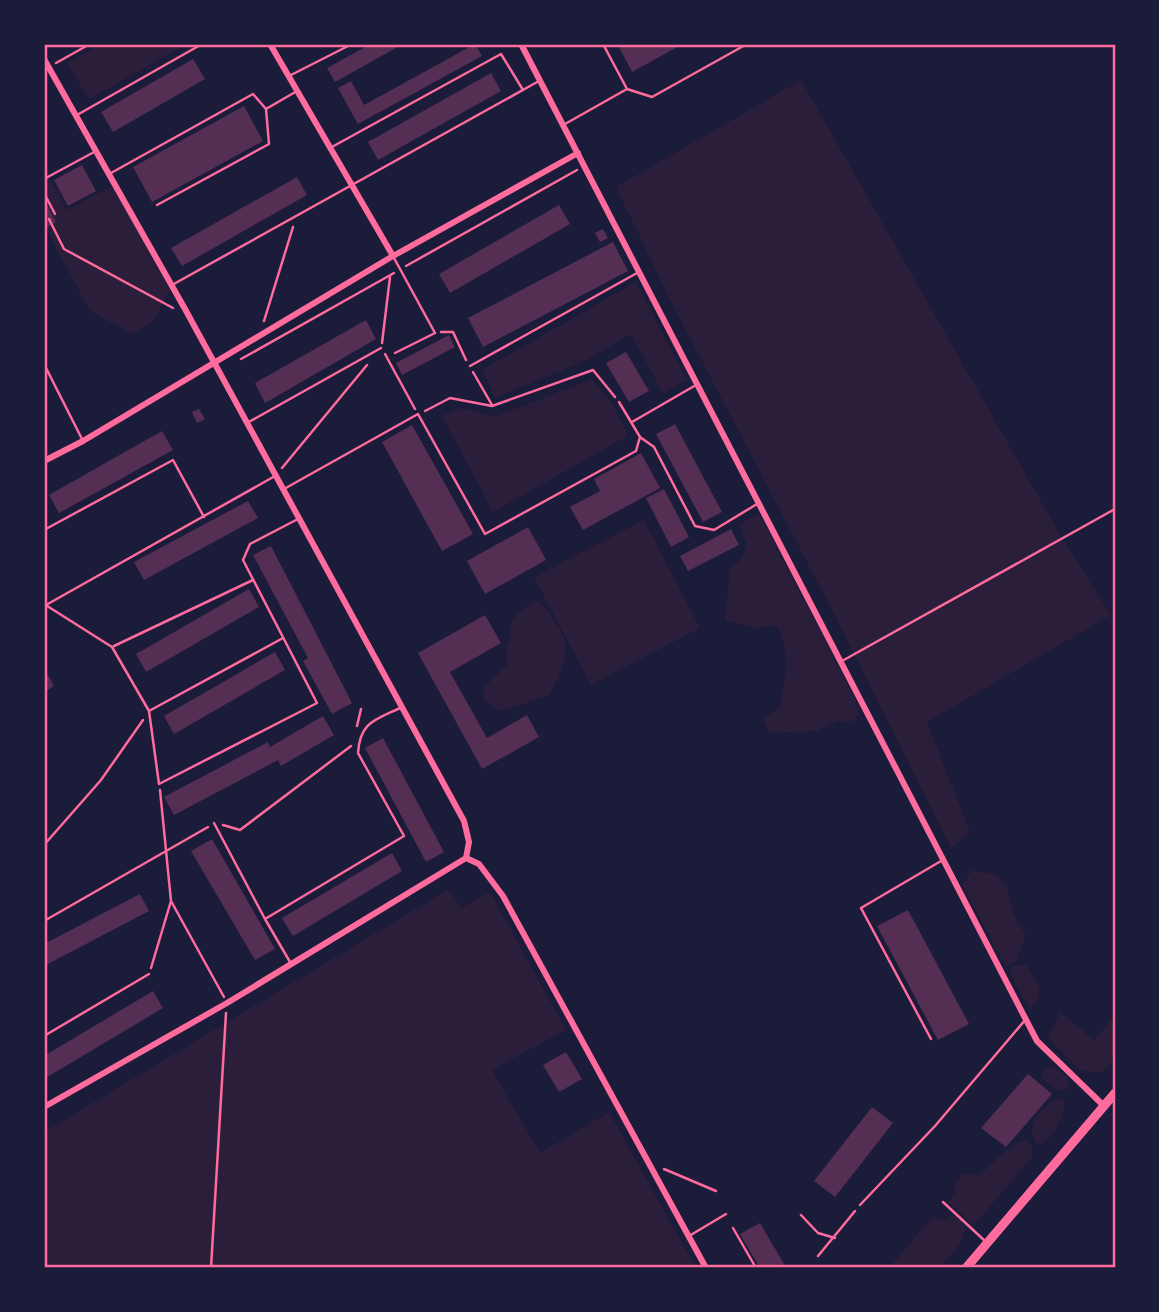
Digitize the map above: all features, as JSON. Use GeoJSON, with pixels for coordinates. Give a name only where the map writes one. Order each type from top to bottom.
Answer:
{"type":"FeatureCollection","features":[{"type":"Feature","properties":{"kind":"main road"},"geometry":{"type":"LineString","coordinates":[[966,1268],[1115,1093]]}},
{"type":"Feature","properties":{"kind":"street"},"geometry":{"type":"LineString","coordinates":[[270,44],[393,256]]}},
{"type":"Feature","properties":{"kind":"street"},"geometry":{"type":"LineString","coordinates":[[521,44],[1037,1041],[1104,1106]]}},
{"type":"Feature","properties":{"kind":"street"},"geometry":{"type":"LineString","coordinates":[[44,59],[190,317],[400,708],[464,821],[469,842],[466,858],[292,965],[44,1107]]}},
{"type":"Feature","properties":{"kind":"street"},"geometry":{"type":"LineString","coordinates":[[44,461],[83,441],[393,256],[578,153]]}},
{"type":"Feature","properties":{"kind":"street"},"geometry":{"type":"LineString","coordinates":[[466,858],[479,864],[503,897],[706,1268]]}},
{"type":"Feature","properties":{"kind":"lane"},"geometry":{"type":"LineString","coordinates":[[76,116],[202,44]]}},
{"type":"Feature","properties":{"kind":"lane"},"geometry":{"type":"LineString","coordinates":[[289,76],[352,44]]}},
{"type":"Feature","properties":{"kind":"lane"},"geometry":{"type":"LineString","coordinates":[[603,44],[627,89],[652,97],[747,44]]}},
{"type":"Feature","properties":{"kind":"lane"},"geometry":{"type":"LineString","coordinates":[[330,148],[500,54],[523,90]]}},
{"type":"Feature","properties":{"kind":"lane"},"geometry":{"type":"LineString","coordinates":[[172,285],[540,80]]}},
{"type":"Feature","properties":{"kind":"lane"},"geometry":{"type":"LineString","coordinates":[[563,124],[627,89]]}},
{"type":"Feature","properties":{"kind":"lane"},"geometry":{"type":"LineString","coordinates":[[266,109],[297,91]]}},
{"type":"Feature","properties":{"kind":"lane"},"geometry":{"type":"LineString","coordinates":[[109,174],[253,94],[266,109],[270,144],[157,205]]}},
{"type":"Feature","properties":{"kind":"lane"},"geometry":{"type":"LineString","coordinates":[[44,180],[96,151]]}},
{"type":"Feature","properties":{"kind":"lane"},"geometry":{"type":"LineString","coordinates":[[44,194],[55,214]]}},
{"type":"Feature","properties":{"kind":"lane"},"geometry":{"type":"LineString","coordinates":[[393,256],[435,333],[396,354]]}},
{"type":"Feature","properties":{"kind":"lane"},"geometry":{"type":"LineString","coordinates":[[470,366],[640,271]]}},
{"type":"Feature","properties":{"kind":"lane"},"geometry":{"type":"LineString","coordinates":[[247,423],[381,348]]}},
{"type":"Feature","properties":{"kind":"lane"},"geometry":{"type":"LineString","coordinates":[[44,364],[83,441]]}},
{"type":"Feature","properties":{"kind":"lane"},"geometry":{"type":"LineString","coordinates":[[631,422],[698,384]]}},
{"type":"Feature","properties":{"kind":"lane"},"geometry":{"type":"LineString","coordinates":[[620,402],[640,437],[654,447],[695,526],[715,530],[760,502]]}},
{"type":"Feature","properties":{"kind":"lane"},"geometry":{"type":"LineString","coordinates":[[282,489],[418,414],[485,534],[636,450],[640,437]]}},
{"type":"Feature","properties":{"kind":"lane"},"geometry":{"type":"LineString","coordinates":[[44,530],[173,460],[204,517]]}},
{"type":"Feature","properties":{"kind":"lane"},"geometry":{"type":"LineString","coordinates":[[275,476],[44,605],[113,647],[149,711],[159,784],[317,703],[243,560],[250,544],[298,519]]}},
{"type":"Feature","properties":{"kind":"lane"},"geometry":{"type":"LineString","coordinates":[[842,661],[1115,509]]}},
{"type":"Feature","properties":{"kind":"lane"},"geometry":{"type":"LineString","coordinates":[[113,647],[253,580]]}},
{"type":"Feature","properties":{"kind":"lane"},"geometry":{"type":"LineString","coordinates":[[149,711],[283,638]]}},
{"type":"Feature","properties":{"kind":"lane"},"geometry":{"type":"LineString","coordinates":[[265,919],[404,836],[358,753],[359,739],[367,724],[400,708]]}},
{"type":"Feature","properties":{"kind":"lane"},"geometry":{"type":"LineString","coordinates":[[214,823],[292,965]]}},
{"type":"Feature","properties":{"kind":"lane"},"geometry":{"type":"LineString","coordinates":[[931,1039],[861,908],[944,860]]}},
{"type":"Feature","properties":{"kind":"lane"},"geometry":{"type":"LineString","coordinates":[[44,1036],[149,974]]}},
{"type":"Feature","properties":{"kind":"lane"},"geometry":{"type":"LineString","coordinates":[[860,1205],[935,1126],[1026,1019]]}},
{"type":"Feature","properties":{"kind":"lane"},"geometry":{"type":"LineString","coordinates":[[943,1202],[987,1243]]}},
{"type":"Feature","properties":{"kind":"lane"},"geometry":{"type":"LineString","coordinates":[[688,1236],[726,1214]]}},
{"type":"Feature","properties":{"kind":"path"},"geometry":{"type":"LineString","coordinates":[[49,67],[90,44]]}},
{"type":"Feature","properties":{"kind":"path"},"geometry":{"type":"LineString","coordinates":[[219,372],[585,166]]}},
{"type":"Feature","properties":{"kind":"path"},"geometry":{"type":"LineString","coordinates":[[44,210],[64,249],[190,317]]}},
{"type":"Feature","properties":{"kind":"path"},"geometry":{"type":"LineString","coordinates":[[260,336],[296,218]]}},
{"type":"Feature","properties":{"kind":"path"},"geometry":{"type":"LineString","coordinates":[[275,476],[381,348],[390,275]]}},
{"type":"Feature","properties":{"kind":"path"},"geometry":{"type":"LineString","coordinates":[[381,348],[418,414],[450,398],[492,406],[593,370],[620,402]]}},
{"type":"Feature","properties":{"kind":"path"},"geometry":{"type":"LineString","coordinates":[[44,921],[214,823],[240,831],[351,748],[361,709]]}},
{"type":"Feature","properties":{"kind":"path"},"geometry":{"type":"LineString","coordinates":[[44,845],[101,780],[149,711]]}},
{"type":"Feature","properties":{"kind":"path"},"geometry":{"type":"LineString","coordinates":[[149,974],[171,901],[159,784]]}},
{"type":"Feature","properties":{"kind":"path"},"geometry":{"type":"LineString","coordinates":[[171,901],[227,1003],[211,1268]]}},
{"type":"Feature","properties":{"kind":"path"},"geometry":{"type":"LineString","coordinates":[[648,1162],[716,1191]]}},
{"type":"Feature","properties":{"kind":"path"},"geometry":{"type":"LineString","coordinates":[[818,1256],[860,1205]]}},
{"type":"Feature","properties":{"kind":"path"},"geometry":{"type":"LineString","coordinates":[[801,1215],[818,1233],[835,1238]]}},
{"type":"Feature","properties":{"kind":"path"},"geometry":{"type":"LineString","coordinates":[[733,1228],[756,1268]]}},
{"type":"Feature","properties":{"kind":"shaded area"},"geometry":{"type":"Polygon","coordinates":[[[101,44],[188,44],[89,99],[67,63],[101,44]]]}},
{"type":"Feature","properties":{"kind":"shaded area"},"geometry":{"type":"Polygon","coordinates":[[[801,80],[1062,538],[1111,615],[927,722],[970,832],[951,848],[832,610],[669,298],[616,187],[801,80]]]}},
{"type":"Feature","properties":{"kind":"shaded area"},"geometry":{"type":"Polygon","coordinates":[[[47,173],[67,210],[112,186],[170,289],[153,322],[132,334],[90,311],[44,225],[44,175],[47,173]]]}},
{"type":"Feature","properties":{"kind":"shaded area"},"geometry":{"type":"Polygon","coordinates":[[[636,282],[687,380],[663,393],[631,334],[587,360],[495,398],[482,370],[636,282]]]}},
{"type":"Feature","properties":{"kind":"shaded area"},"geometry":{"type":"Polygon","coordinates":[[[592,379],[613,405],[628,436],[493,512],[442,416],[461,408],[496,416],[592,379]]]}},
{"type":"Feature","properties":{"kind":"shaded area"},"geometry":{"type":"Polygon","coordinates":[[[759,513],[856,701],[859,714],[853,722],[839,721],[817,731],[769,733],[763,720],[780,707],[786,665],[781,635],[776,625],[754,628],[725,620],[730,567],[740,561],[747,545],[739,524],[759,513]]]}},
{"type":"Feature","properties":{"kind":"shaded area"},"geometry":{"type":"Polygon","coordinates":[[[644,520],[700,628],[591,685],[534,577],[644,520]]]}},
{"type":"Feature","properties":{"kind":"shaded area"},"geometry":{"type":"Polygon","coordinates":[[[536,600],[549,614],[565,640],[563,664],[549,696],[501,711],[484,701],[483,688],[507,665],[506,648],[511,639],[512,621],[536,600]]]}},
{"type":"Feature","properties":{"kind":"shaded area"},"geometry":{"type":"Polygon","coordinates":[[[972,870],[997,875],[1006,884],[1014,916],[1026,935],[1016,962],[1005,966],[962,885],[972,870]]]}},
{"type":"Feature","properties":{"kind":"shaded area"},"geometry":{"type":"Polygon","coordinates":[[[449,889],[461,908],[490,892],[566,1030],[492,1070],[540,1153],[609,1112],[696,1268],[44,1268],[44,1132],[449,889]]]}},
{"type":"Feature","properties":{"kind":"shaded area"},"geometry":{"type":"Polygon","coordinates":[[[1025,964],[1040,987],[1038,998],[1030,1009],[1009,972],[1015,966],[1025,964]]]}},
{"type":"Feature","properties":{"kind":"shaded area"},"geometry":{"type":"Polygon","coordinates":[[[1060,1012],[1094,1040],[1115,1015],[1115,1057],[1103,1072],[1081,1071],[1048,1038],[1060,1012]]]}},
{"type":"Feature","properties":{"kind":"shaded area"},"geometry":{"type":"Polygon","coordinates":[[[1052,1066],[1067,1077],[1068,1089],[1058,1091],[1041,1077],[1043,1069],[1052,1066]]]}},
{"type":"Feature","properties":{"kind":"shaded area"},"geometry":{"type":"Polygon","coordinates":[[[1057,1099],[1065,1102],[1060,1121],[1053,1134],[1038,1146],[1032,1132],[1035,1119],[1057,1099]]]}},
{"type":"Feature","properties":{"kind":"shaded area"},"geometry":{"type":"Polygon","coordinates":[[[1026,1140],[1032,1147],[1032,1157],[974,1225],[948,1202],[956,1193],[954,1183],[963,1173],[979,1175],[1008,1149],[1026,1140]]]}},
{"type":"Feature","properties":{"kind":"shaded area"},"geometry":{"type":"Polygon","coordinates":[[[953,1215],[962,1220],[966,1229],[960,1244],[939,1268],[889,1268],[932,1217],[944,1220],[953,1215]]]}},
{"type":"Feature","properties":{"kind":"building"},"geometry":{"type":"Polygon","coordinates":[[[371,44],[403,44],[335,82],[327,68],[371,44]]]}},
{"type":"Feature","properties":{"kind":"building"},"geometry":{"type":"Polygon","coordinates":[[[475,44],[482,56],[358,124],[338,88],[351,81],[364,105],[475,44]]]}},
{"type":"Feature","properties":{"kind":"building"},"geometry":{"type":"Polygon","coordinates":[[[683,44],[632,72],[618,45],[683,44]]]}},
{"type":"Feature","properties":{"kind":"building"},"geometry":{"type":"Polygon","coordinates":[[[193,59],[205,79],[113,132],[101,112],[193,59]]]}},
{"type":"Feature","properties":{"kind":"building"},"geometry":{"type":"Polygon","coordinates":[[[491,73],[501,91],[378,160],[368,142],[491,73]]]}},
{"type":"Feature","properties":{"kind":"building"},"geometry":{"type":"Polygon","coordinates":[[[244,106],[263,141],[152,202],[133,167],[244,106]]]}},
{"type":"Feature","properties":{"kind":"building"},"geometry":{"type":"Polygon","coordinates":[[[82,165],[96,191],[68,206],[54,180],[82,165]]]}},
{"type":"Feature","properties":{"kind":"building"},"geometry":{"type":"Polygon","coordinates":[[[297,177],[307,195],[182,266],[171,248],[297,177]]]}},
{"type":"Feature","properties":{"kind":"building"},"geometry":{"type":"Polygon","coordinates":[[[46,203],[56,222],[44,229],[44,204],[46,203]]]}},
{"type":"Feature","properties":{"kind":"building"},"geometry":{"type":"Polygon","coordinates":[[[559,205],[570,224],[450,293],[439,274],[559,205]]]}},
{"type":"Feature","properties":{"kind":"building"},"geometry":{"type":"Polygon","coordinates":[[[603,229],[608,238],[600,242],[595,233],[603,229]]]}},
{"type":"Feature","properties":{"kind":"building"},"geometry":{"type":"Polygon","coordinates":[[[613,242],[628,271],[483,347],[468,318],[613,242]]]}},
{"type":"Feature","properties":{"kind":"building"},"geometry":{"type":"Polygon","coordinates":[[[366,320],[376,339],[265,403],[255,383],[366,320]]]}},
{"type":"Feature","properties":{"kind":"building"},"geometry":{"type":"Polygon","coordinates":[[[449,335],[455,347],[402,375],[396,363],[449,335]]]}},
{"type":"Feature","properties":{"kind":"building"},"geometry":{"type":"Polygon","coordinates":[[[626,352],[649,391],[629,402],[606,363],[626,352]]]}},
{"type":"Feature","properties":{"kind":"building"},"geometry":{"type":"Polygon","coordinates":[[[199,409],[205,419],[197,423],[192,412],[199,409]]]}},
{"type":"Feature","properties":{"kind":"building"},"geometry":{"type":"Polygon","coordinates":[[[675,424],[722,512],[703,522],[656,434],[675,424]]]}},
{"type":"Feature","properties":{"kind":"building"},"geometry":{"type":"Polygon","coordinates":[[[412,425],[473,534],[442,551],[382,442],[412,425]]]}},
{"type":"Feature","properties":{"kind":"building"},"geometry":{"type":"Polygon","coordinates":[[[162,431],[173,450],[59,513],[49,495],[162,431]]]}},
{"type":"Feature","properties":{"kind":"building"},"geometry":{"type":"Polygon","coordinates":[[[641,453],[660,488],[583,530],[570,507],[600,491],[594,479],[641,453]]]}},
{"type":"Feature","properties":{"kind":"building"},"geometry":{"type":"Polygon","coordinates":[[[664,489],[689,537],[671,547],[646,498],[664,489]]]}},
{"type":"Feature","properties":{"kind":"building"},"geometry":{"type":"Polygon","coordinates":[[[248,501],[258,518],[144,580],[134,562],[248,501]]]}},
{"type":"Feature","properties":{"kind":"building"},"geometry":{"type":"Polygon","coordinates":[[[528,527],[546,560],[485,594],[467,561],[528,527]]]}},
{"type":"Feature","properties":{"kind":"building"},"geometry":{"type":"Polygon","coordinates":[[[731,529],[739,545],[688,571],[680,556],[731,529]]]}},
{"type":"Feature","properties":{"kind":"building"},"geometry":{"type":"Polygon","coordinates":[[[271,546],[352,703],[332,714],[303,661],[308,658],[253,555],[271,546]]]}},
{"type":"Feature","properties":{"kind":"building"},"geometry":{"type":"Polygon","coordinates":[[[249,589],[259,607],[146,672],[136,654],[249,589]]]}},
{"type":"Feature","properties":{"kind":"building"},"geometry":{"type":"Polygon","coordinates":[[[485,615],[501,643],[450,672],[487,738],[527,715],[539,737],[482,769],[418,653],[485,615]]]}},
{"type":"Feature","properties":{"kind":"building"},"geometry":{"type":"Polygon","coordinates":[[[275,652],[285,670],[174,734],[164,716],[275,652]]]}},
{"type":"Feature","properties":{"kind":"building"},"geometry":{"type":"Polygon","coordinates":[[[44,668],[54,686],[44,692],[44,668]]]}},
{"type":"Feature","properties":{"kind":"building"},"geometry":{"type":"Polygon","coordinates":[[[323,716],[334,735],[281,766],[278,760],[174,815],[164,797],[268,742],[270,747],[323,716]]]}},
{"type":"Feature","properties":{"kind":"building"},"geometry":{"type":"Polygon","coordinates":[[[383,738],[444,852],[426,862],[365,748],[383,738]]]}},
{"type":"Feature","properties":{"kind":"building"},"geometry":{"type":"Polygon","coordinates":[[[212,839],[275,949],[255,960],[191,851],[212,839]]]}},
{"type":"Feature","properties":{"kind":"building"},"geometry":{"type":"Polygon","coordinates":[[[392,853],[402,871],[293,936],[282,918],[392,853]]]}},
{"type":"Feature","properties":{"kind":"building"},"geometry":{"type":"Polygon","coordinates":[[[140,894],[149,911],[44,966],[44,944],[140,894]]]}},
{"type":"Feature","properties":{"kind":"building"},"geometry":{"type":"Polygon","coordinates":[[[908,910],[969,1024],[938,1040],[877,926],[908,910]]]}},
{"type":"Feature","properties":{"kind":"building"},"geometry":{"type":"Polygon","coordinates":[[[153,991],[163,1008],[44,1079],[44,1056],[153,991]]]}},
{"type":"Feature","properties":{"kind":"building"},"geometry":{"type":"Polygon","coordinates":[[[566,1052],[582,1079],[559,1092],[543,1065],[566,1052]]]}},
{"type":"Feature","properties":{"kind":"building"},"geometry":{"type":"Polygon","coordinates":[[[1028,1074],[1052,1094],[1006,1147],[981,1128],[1028,1074]]]}},
{"type":"Feature","properties":{"kind":"building"},"geometry":{"type":"Polygon","coordinates":[[[872,1107],[893,1123],[835,1197],[814,1181],[872,1107]]]}},
{"type":"Feature","properties":{"kind":"building"},"geometry":{"type":"Polygon","coordinates":[[[760,1223],[784,1264],[777,1268],[760,1268],[740,1234],[760,1223]]]}}]}
